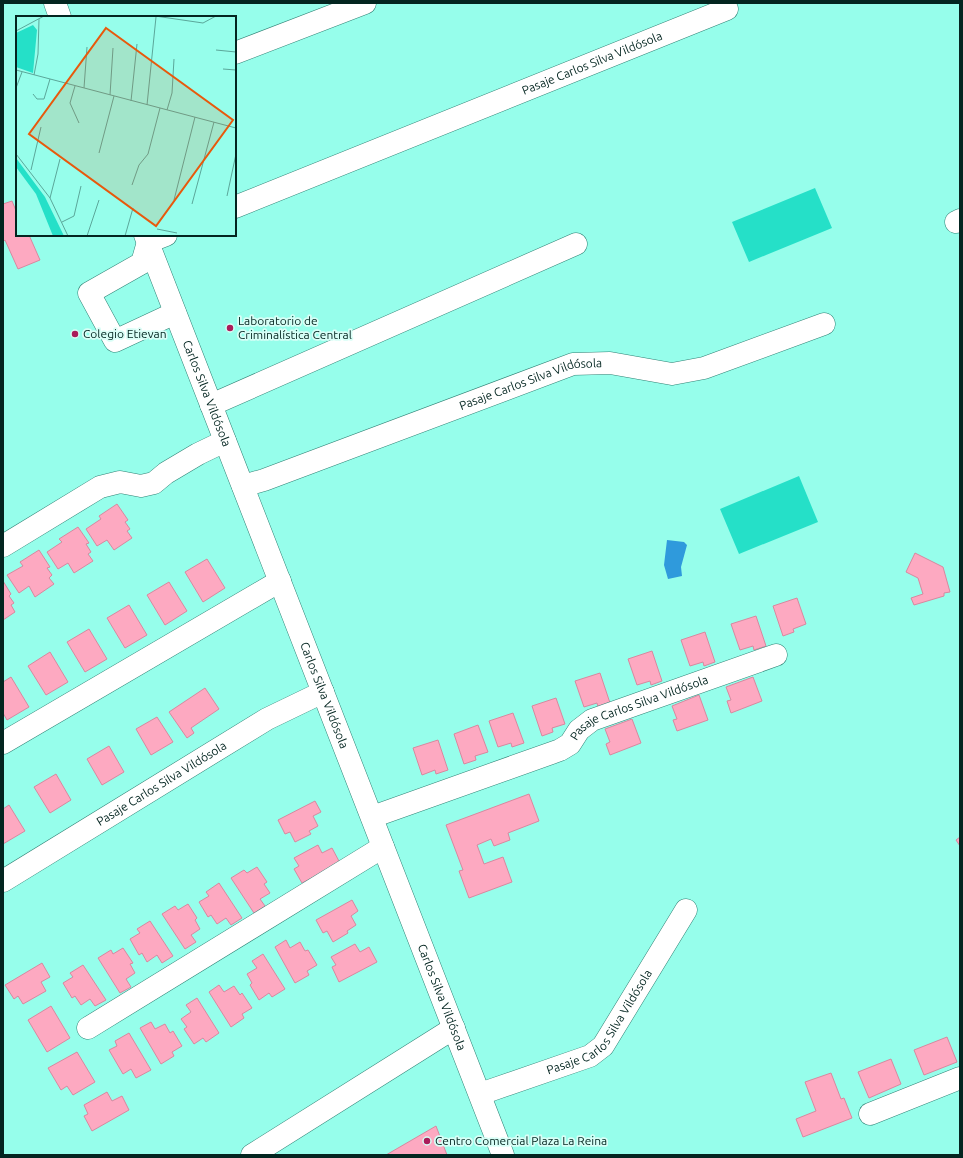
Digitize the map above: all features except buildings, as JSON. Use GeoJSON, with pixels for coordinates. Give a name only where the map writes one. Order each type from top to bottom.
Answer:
{"type":"FeatureCollection","features":[{"type":"Feature","properties":{"kind":"street"},"geometry":{"type":"LineString","coordinates":[[55,3],[60,16]]}},
{"type":"Feature","properties":{"kind":"street"},"geometry":{"type":"LineString","coordinates":[[236,53],[365,3]]}},
{"type":"Feature","properties":{"kind":"street","name":"Pasaje Carlos Silva Vildósola"},"geometry":{"type":"LineString","coordinates":[[236,208],[727,9]]}},
{"type":"Feature","properties":{"kind":"street"},"geometry":{"type":"LineString","coordinates":[[153,237],[142,263],[89,293],[114,341],[175,313]]}},
{"type":"Feature","properties":{"kind":"street","name":"Carlos Silva Vildósola"},"geometry":{"type":"LineString","coordinates":[[153,237],[175,313],[503,1155]]}},
{"type":"Feature","properties":{"kind":"street"},"geometry":{"type":"LineString","coordinates":[[211,405],[576,244]]}},
{"type":"Feature","properties":{"kind":"street","name":"Pasaje Carlos Silva Vildósola"},"geometry":{"type":"LineString","coordinates":[[243,486],[264,480],[573,364],[610,364],[672,374],[704,368],[824,324]]}},
{"type":"Feature","properties":{"kind":"street"},"geometry":{"type":"LineString","coordinates":[[3,546],[100,487],[120,482],[141,486],[154,483],[172,469],[225,441]]}},
{"type":"Feature","properties":{"kind":"street"},"geometry":{"type":"LineString","coordinates":[[3,743],[280,581]]}},
{"type":"Feature","properties":{"kind":"street","name":"Pasaje Carlos Silva Vildósola"},"geometry":{"type":"LineString","coordinates":[[372,817],[560,750],[570,744],[579,730],[592,720],[776,655]]}},
{"type":"Feature","properties":{"kind":"street","name":"Pasaje Carlos Silva Vildósola"},"geometry":{"type":"LineString","coordinates":[[3,881],[267,719],[323,692]]}},
{"type":"Feature","properties":{"kind":"street"},"geometry":{"type":"LineString","coordinates":[[88,1028],[383,847]]}},
{"type":"Feature","properties":{"kind":"street","name":"Pasaje Carlos Silva Vildósola"},"geometry":{"type":"LineString","coordinates":[[480,1094],[590,1056],[603,1046],[686,910]]}},
{"type":"Feature","properties":{"kind":"street"},"geometry":{"type":"LineString","coordinates":[[252,1155],[454,1028]]}},
{"type":"Feature","properties":{"kind":"street"},"geometry":{"type":"LineString","coordinates":[[870,1114],[960,1078]]}},
{"type":"Feature","properties":{"kind":"green space"},"geometry":{"type":"Polygon","coordinates":[[[815,188],[832,228],[749,262],[732,222],[815,188]]]}},
{"type":"Feature","properties":{"kind":"green space"},"geometry":{"type":"Polygon","coordinates":[[[799,476],[818,522],[739,554],[720,509],[799,476]]]}},
{"type":"Feature","properties":{"kind":"water"},"geometry":{"type":"Polygon","coordinates":[[[667,540],[684,542],[687,545],[681,567],[682,576],[668,579],[664,565],[667,540]]]}},
{"type":"Feature","properties":{"kind":"place","name":"Laboratorio de Criminalística Central"},"geometry":{"type":"Point","coordinates":[230,328]}},
{"type":"Feature","properties":{"kind":"place","name":"Colegio Etievan"},"geometry":{"type":"Point","coordinates":[75,334]}},
{"type":"Feature","properties":{"kind":"place","name":"Centro Comercial Plaza La Reina"},"geometry":{"type":"Point","coordinates":[427,1141]}}]}
